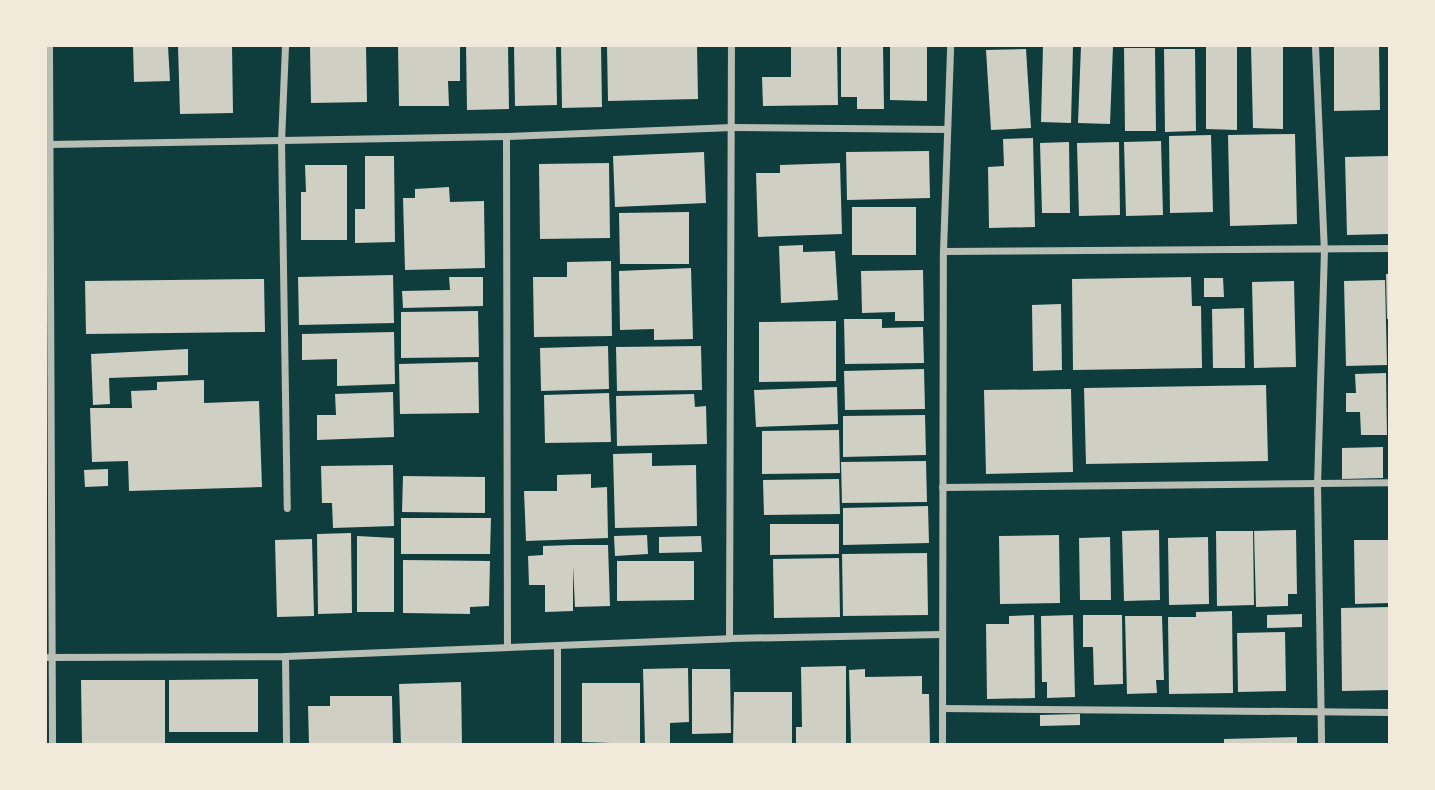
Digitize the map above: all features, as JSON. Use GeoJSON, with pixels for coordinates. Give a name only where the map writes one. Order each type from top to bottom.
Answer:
{"type":"FeatureCollection","features":[{"type":"Feature","properties":{"kind":"street"},"geometry":{"type":"LineString","coordinates":[[49,46],[49,657],[52,744]]}},
{"type":"Feature","properties":{"kind":"street"},"geometry":{"type":"LineString","coordinates":[[285,46],[281,140],[286,508]]}},
{"type":"Feature","properties":{"kind":"street"},"geometry":{"type":"LineString","coordinates":[[729,638],[731,46]]}},
{"type":"Feature","properties":{"kind":"street"},"geometry":{"type":"LineString","coordinates":[[942,744],[943,251],[950,46]]}},
{"type":"Feature","properties":{"kind":"street"},"geometry":{"type":"LineString","coordinates":[[1315,46],[1324,249],[1317,483],[1321,744]]}},
{"type":"Feature","properties":{"kind":"street"},"geometry":{"type":"LineString","coordinates":[[49,144],[506,136],[732,127],[947,129]]}},
{"type":"Feature","properties":{"kind":"street"},"geometry":{"type":"LineString","coordinates":[[506,136],[507,646]]}},
{"type":"Feature","properties":{"kind":"street"},"geometry":{"type":"LineString","coordinates":[[943,251],[1390,248]]}},
{"type":"Feature","properties":{"kind":"street"},"geometry":{"type":"LineString","coordinates":[[942,487],[1390,482]]}},
{"type":"Feature","properties":{"kind":"street"},"geometry":{"type":"LineString","coordinates":[[49,657],[285,656],[729,638],[942,634]]}},
{"type":"Feature","properties":{"kind":"street"},"geometry":{"type":"LineString","coordinates":[[557,645],[557,744]]}},
{"type":"Feature","properties":{"kind":"street"},"geometry":{"type":"LineString","coordinates":[[285,656],[286,744]]}},
{"type":"Feature","properties":{"kind":"street"},"geometry":{"type":"LineString","coordinates":[[942,708],[1390,712]]}},
{"type":"Feature","properties":{"kind":"building"},"geometry":{"type":"Polygon","coordinates":[[[133,46],[168,46],[170,81],[134,82],[133,46]]]}},
{"type":"Feature","properties":{"kind":"building"},"geometry":{"type":"Polygon","coordinates":[[[178,46],[232,46],[233,113],[180,114],[178,46]]]}},
{"type":"Feature","properties":{"kind":"building"},"geometry":{"type":"Polygon","coordinates":[[[310,46],[366,46],[367,102],[311,103],[310,46]]]}},
{"type":"Feature","properties":{"kind":"building"},"geometry":{"type":"Polygon","coordinates":[[[398,46],[460,46],[460,81],[448,81],[449,106],[399,106],[398,46]]]}},
{"type":"Feature","properties":{"kind":"building"},"geometry":{"type":"Polygon","coordinates":[[[466,46],[508,46],[509,109],[467,110],[466,46]]]}},
{"type":"Feature","properties":{"kind":"building"},"geometry":{"type":"Polygon","coordinates":[[[514,46],[556,46],[557,105],[515,106],[514,46]]]}},
{"type":"Feature","properties":{"kind":"building"},"geometry":{"type":"Polygon","coordinates":[[[561,46],[601,46],[602,107],[562,108],[561,46]]]}},
{"type":"Feature","properties":{"kind":"building"},"geometry":{"type":"Polygon","coordinates":[[[607,46],[697,46],[698,99],[608,101],[607,46]]]}},
{"type":"Feature","properties":{"kind":"building"},"geometry":{"type":"Polygon","coordinates":[[[791,46],[837,46],[838,105],[763,106],[762,77],[791,77],[791,46]]]}},
{"type":"Feature","properties":{"kind":"building"},"geometry":{"type":"Polygon","coordinates":[[[841,46],[883,46],[884,109],[857,109],[857,97],[841,97],[841,46]]]}},
{"type":"Feature","properties":{"kind":"building"},"geometry":{"type":"Polygon","coordinates":[[[890,46],[927,46],[927,101],[890,100],[890,46]]]}},
{"type":"Feature","properties":{"kind":"building"},"geometry":{"type":"Polygon","coordinates":[[[1043,46],[1073,46],[1071,123],[1041,122],[1043,46]]]}},
{"type":"Feature","properties":{"kind":"building"},"geometry":{"type":"Polygon","coordinates":[[[1081,46],[1113,46],[1110,124],[1078,123],[1081,46]]]}},
{"type":"Feature","properties":{"kind":"building"},"geometry":{"type":"Polygon","coordinates":[[[1251,46],[1283,46],[1283,129],[1253,128],[1251,46]]]}},
{"type":"Feature","properties":{"kind":"building"},"geometry":{"type":"Polygon","coordinates":[[[1334,46],[1379,46],[1380,110],[1334,111],[1334,46]]]}},
{"type":"Feature","properties":{"kind":"building"},"geometry":{"type":"Polygon","coordinates":[[[1206,47],[1237,47],[1237,130],[1206,129],[1206,47]]]}},
{"type":"Feature","properties":{"kind":"building"},"geometry":{"type":"Polygon","coordinates":[[[1124,48],[1155,48],[1156,131],[1125,131],[1124,48]]]}},
{"type":"Feature","properties":{"kind":"building"},"geometry":{"type":"Polygon","coordinates":[[[1026,49],[1031,128],[991,130],[986,50],[1026,49]]]}},
{"type":"Feature","properties":{"kind":"building"},"geometry":{"type":"Polygon","coordinates":[[[1164,49],[1195,49],[1196,131],[1165,132],[1164,49]]]}},
{"type":"Feature","properties":{"kind":"building"},"geometry":{"type":"Polygon","coordinates":[[[1295,134],[1297,224],[1230,226],[1228,135],[1295,134]]]}},
{"type":"Feature","properties":{"kind":"building"},"geometry":{"type":"Polygon","coordinates":[[[1211,135],[1213,212],[1170,213],[1169,136],[1211,135]]]}},
{"type":"Feature","properties":{"kind":"building"},"geometry":{"type":"Polygon","coordinates":[[[1033,138],[1035,227],[989,228],[988,167],[1004,166],[1003,139],[1033,138]]]}},
{"type":"Feature","properties":{"kind":"building"},"geometry":{"type":"Polygon","coordinates":[[[1161,141],[1163,215],[1126,216],[1124,142],[1161,141]]]}},
{"type":"Feature","properties":{"kind":"building"},"geometry":{"type":"Polygon","coordinates":[[[1069,142],[1070,213],[1042,213],[1040,143],[1069,142]]]}},
{"type":"Feature","properties":{"kind":"building"},"geometry":{"type":"Polygon","coordinates":[[[1119,142],[1120,215],[1079,216],[1077,143],[1119,142]]]}},
{"type":"Feature","properties":{"kind":"building"},"geometry":{"type":"Polygon","coordinates":[[[929,151],[930,198],[847,200],[846,152],[929,151]]]}},
{"type":"Feature","properties":{"kind":"building"},"geometry":{"type":"Polygon","coordinates":[[[704,152],[706,203],[615,207],[613,156],[704,152]]]}},
{"type":"Feature","properties":{"kind":"building"},"geometry":{"type":"Polygon","coordinates":[[[365,156],[394,156],[395,242],[355,243],[355,209],[365,209],[365,156]]]}},
{"type":"Feature","properties":{"kind":"building"},"geometry":{"type":"Polygon","coordinates":[[[1388,156],[1389,234],[1347,235],[1345,157],[1388,156]]]}},
{"type":"Feature","properties":{"kind":"building"},"geometry":{"type":"Polygon","coordinates":[[[609,163],[610,238],[540,239],[539,164],[609,163]]]}},
{"type":"Feature","properties":{"kind":"building"},"geometry":{"type":"Polygon","coordinates":[[[840,163],[842,234],[758,237],[756,173],[780,173],[780,165],[840,163]]]}},
{"type":"Feature","properties":{"kind":"building"},"geometry":{"type":"Polygon","coordinates":[[[305,165],[347,165],[347,240],[301,240],[301,192],[306,192],[305,165]]]}},
{"type":"Feature","properties":{"kind":"building"},"geometry":{"type":"Polygon","coordinates":[[[449,187],[450,202],[484,201],[485,268],[405,270],[403,198],[415,198],[415,189],[449,187]]]}},
{"type":"Feature","properties":{"kind":"building"},"geometry":{"type":"Polygon","coordinates":[[[852,207],[916,207],[916,255],[852,255],[852,207]]]}},
{"type":"Feature","properties":{"kind":"building"},"geometry":{"type":"Polygon","coordinates":[[[689,212],[689,264],[620,264],[619,213],[689,212]]]}},
{"type":"Feature","properties":{"kind":"building"},"geometry":{"type":"Polygon","coordinates":[[[803,245],[803,252],[835,251],[838,300],[781,303],[779,246],[803,245]]]}},
{"type":"Feature","properties":{"kind":"building"},"geometry":{"type":"Polygon","coordinates":[[[611,261],[612,336],[534,337],[533,277],[567,277],[567,262],[611,261]]]}},
{"type":"Feature","properties":{"kind":"building"},"geometry":{"type":"Polygon","coordinates":[[[691,268],[693,339],[654,340],[654,329],[620,330],[619,271],[691,268]]]}},
{"type":"Feature","properties":{"kind":"building"},"geometry":{"type":"Polygon","coordinates":[[[923,270],[924,321],[895,321],[895,312],[862,313],[861,271],[923,270]]]}},
{"type":"Feature","properties":{"kind":"building"},"geometry":{"type":"Polygon","coordinates":[[[1386,274],[1390,274],[1390,319],[1387,319],[1386,274]]]}},
{"type":"Feature","properties":{"kind":"building"},"geometry":{"type":"Polygon","coordinates":[[[393,275],[394,323],[299,325],[298,277],[393,275]]]}},
{"type":"Feature","properties":{"kind":"building"},"geometry":{"type":"Polygon","coordinates":[[[449,277],[483,277],[483,306],[403,308],[402,291],[450,290],[449,277]]]}},
{"type":"Feature","properties":{"kind":"building"},"geometry":{"type":"Polygon","coordinates":[[[1191,277],[1192,306],[1201,306],[1202,368],[1073,370],[1072,279],[1191,277]]]}},
{"type":"Feature","properties":{"kind":"building"},"geometry":{"type":"Polygon","coordinates":[[[1204,278],[1223,278],[1224,297],[1204,297],[1204,278]]]}},
{"type":"Feature","properties":{"kind":"building"},"geometry":{"type":"Polygon","coordinates":[[[264,279],[265,332],[86,334],[85,281],[264,279]]]}},
{"type":"Feature","properties":{"kind":"building"},"geometry":{"type":"Polygon","coordinates":[[[1385,280],[1387,365],[1346,366],[1344,281],[1385,280]]]}},
{"type":"Feature","properties":{"kind":"building"},"geometry":{"type":"Polygon","coordinates":[[[1294,281],[1296,367],[1254,368],[1252,282],[1294,281]]]}},
{"type":"Feature","properties":{"kind":"building"},"geometry":{"type":"Polygon","coordinates":[[[1061,304],[1062,370],[1033,371],[1032,305],[1061,304]]]}},
{"type":"Feature","properties":{"kind":"building"},"geometry":{"type":"Polygon","coordinates":[[[1244,308],[1245,368],[1213,368],[1212,309],[1244,308]]]}},
{"type":"Feature","properties":{"kind":"building"},"geometry":{"type":"Polygon","coordinates":[[[478,311],[479,357],[401,358],[401,312],[478,311]]]}},
{"type":"Feature","properties":{"kind":"building"},"geometry":{"type":"Polygon","coordinates":[[[844,319],[882,319],[882,328],[923,327],[924,363],[845,364],[844,319]]]}},
{"type":"Feature","properties":{"kind":"building"},"geometry":{"type":"Polygon","coordinates":[[[836,321],[836,381],[759,382],[759,322],[836,321]]]}},
{"type":"Feature","properties":{"kind":"building"},"geometry":{"type":"Polygon","coordinates":[[[394,332],[395,384],[337,386],[337,359],[302,360],[302,334],[394,332]]]}},
{"type":"Feature","properties":{"kind":"building"},"geometry":{"type":"Polygon","coordinates":[[[608,346],[609,389],[541,391],[540,348],[608,346]]]}},
{"type":"Feature","properties":{"kind":"building"},"geometry":{"type":"Polygon","coordinates":[[[701,346],[702,390],[617,391],[616,347],[701,346]]]}},
{"type":"Feature","properties":{"kind":"building"},"geometry":{"type":"Polygon","coordinates":[[[188,349],[188,375],[109,378],[110,404],[93,405],[91,354],[188,349]]]}},
{"type":"Feature","properties":{"kind":"building"},"geometry":{"type":"Polygon","coordinates":[[[478,362],[479,413],[400,414],[399,364],[478,362]]]}},
{"type":"Feature","properties":{"kind":"building"},"geometry":{"type":"Polygon","coordinates":[[[924,369],[925,409],[845,410],[844,371],[924,369]]]}},
{"type":"Feature","properties":{"kind":"building"},"geometry":{"type":"Polygon","coordinates":[[[1386,373],[1387,435],[1361,435],[1360,412],[1346,412],[1346,393],[1356,393],[1355,374],[1386,373]]]}},
{"type":"Feature","properties":{"kind":"building"},"geometry":{"type":"Polygon","coordinates":[[[204,380],[204,403],[259,401],[262,487],[129,491],[128,461],[92,462],[90,408],[132,408],[131,391],[157,390],[157,382],[204,380]]]}},
{"type":"Feature","properties":{"kind":"building"},"geometry":{"type":"Polygon","coordinates":[[[1266,385],[1268,461],[1086,464],[1084,388],[1266,385]]]}},
{"type":"Feature","properties":{"kind":"building"},"geometry":{"type":"Polygon","coordinates":[[[837,387],[838,424],[756,427],[754,390],[837,387]]]}},
{"type":"Feature","properties":{"kind":"building"},"geometry":{"type":"Polygon","coordinates":[[[1071,389],[1073,472],[986,474],[984,390],[1071,389]]]}},
{"type":"Feature","properties":{"kind":"building"},"geometry":{"type":"Polygon","coordinates":[[[393,392],[394,437],[317,440],[317,415],[336,415],[335,394],[393,392]]]}},
{"type":"Feature","properties":{"kind":"building"},"geometry":{"type":"Polygon","coordinates":[[[609,393],[611,442],[545,443],[544,395],[609,393]]]}},
{"type":"Feature","properties":{"kind":"building"},"geometry":{"type":"Polygon","coordinates":[[[694,394],[695,407],[706,406],[707,444],[617,446],[616,396],[694,394]]]}},
{"type":"Feature","properties":{"kind":"building"},"geometry":{"type":"Polygon","coordinates":[[[925,415],[926,455],[843,457],[843,416],[925,415]]]}},
{"type":"Feature","properties":{"kind":"building"},"geometry":{"type":"Polygon","coordinates":[[[839,430],[840,473],[762,474],[762,431],[839,430]]]}},
{"type":"Feature","properties":{"kind":"building"},"geometry":{"type":"Polygon","coordinates":[[[1383,447],[1383,478],[1342,479],[1342,448],[1383,447]]]}},
{"type":"Feature","properties":{"kind":"building"},"geometry":{"type":"Polygon","coordinates":[[[652,453],[652,466],[696,465],[697,526],[615,528],[613,454],[652,453]]]}},
{"type":"Feature","properties":{"kind":"building"},"geometry":{"type":"Polygon","coordinates":[[[926,461],[927,502],[842,503],[841,462],[926,461]]]}},
{"type":"Feature","properties":{"kind":"building"},"geometry":{"type":"Polygon","coordinates":[[[393,465],[394,526],[333,528],[332,503],[322,503],[321,466],[393,465]]]}},
{"type":"Feature","properties":{"kind":"building"},"geometry":{"type":"Polygon","coordinates":[[[108,469],[108,486],[85,487],[84,470],[108,469]]]}},
{"type":"Feature","properties":{"kind":"building"},"geometry":{"type":"Polygon","coordinates":[[[591,474],[591,488],[607,487],[608,538],[526,541],[524,491],[557,491],[557,475],[591,474]]]}},
{"type":"Feature","properties":{"kind":"building"},"geometry":{"type":"Polygon","coordinates":[[[403,476],[485,477],[485,513],[402,512],[403,476]]]}},
{"type":"Feature","properties":{"kind":"building"},"geometry":{"type":"Polygon","coordinates":[[[839,479],[840,514],[764,515],[763,480],[839,479]]]}},
{"type":"Feature","properties":{"kind":"building"},"geometry":{"type":"Polygon","coordinates":[[[928,506],[929,543],[843,545],[843,508],[928,506]]]}},
{"type":"Feature","properties":{"kind":"building"},"geometry":{"type":"Polygon","coordinates":[[[401,518],[491,518],[490,554],[401,554],[401,518]]]}},
{"type":"Feature","properties":{"kind":"building"},"geometry":{"type":"Polygon","coordinates":[[[770,524],[839,524],[839,554],[770,555],[770,524]]]}},
{"type":"Feature","properties":{"kind":"building"},"geometry":{"type":"Polygon","coordinates":[[[1159,530],[1160,600],[1124,601],[1122,531],[1159,530]]]}},
{"type":"Feature","properties":{"kind":"building"},"geometry":{"type":"Polygon","coordinates":[[[1296,530],[1297,594],[1288,594],[1288,606],[1256,607],[1254,531],[1296,530]]]}},
{"type":"Feature","properties":{"kind":"building"},"geometry":{"type":"Polygon","coordinates":[[[1216,531],[1253,531],[1254,605],[1217,606],[1216,531]]]}},
{"type":"Feature","properties":{"kind":"building"},"geometry":{"type":"Polygon","coordinates":[[[351,533],[352,613],[318,614],[317,534],[351,533]]]}},
{"type":"Feature","properties":{"kind":"building"},"geometry":{"type":"Polygon","coordinates":[[[647,535],[648,554],[615,556],[614,536],[647,535]]]}},
{"type":"Feature","properties":{"kind":"building"},"geometry":{"type":"Polygon","coordinates":[[[1059,535],[1060,603],[1000,604],[999,536],[1059,535]]]}},
{"type":"Feature","properties":{"kind":"building"},"geometry":{"type":"Polygon","coordinates":[[[357,536],[394,538],[394,612],[357,612],[357,536]]]}},
{"type":"Feature","properties":{"kind":"building"},"geometry":{"type":"Polygon","coordinates":[[[701,536],[702,552],[659,553],[659,537],[701,536]]]}},
{"type":"Feature","properties":{"kind":"building"},"geometry":{"type":"Polygon","coordinates":[[[1110,537],[1111,600],[1080,600],[1079,538],[1110,537]]]}},
{"type":"Feature","properties":{"kind":"building"},"geometry":{"type":"Polygon","coordinates":[[[1208,537],[1209,604],[1169,605],[1168,538],[1208,537]]]}},
{"type":"Feature","properties":{"kind":"building"},"geometry":{"type":"Polygon","coordinates":[[[312,539],[314,616],[277,617],[275,540],[312,539]]]}},
{"type":"Feature","properties":{"kind":"building"},"geometry":{"type":"Polygon","coordinates":[[[1354,540],[1390,540],[1390,603],[1355,604],[1354,540]]]}},
{"type":"Feature","properties":{"kind":"building"},"geometry":{"type":"Polygon","coordinates":[[[608,545],[610,606],[575,607],[573,566],[573,611],[545,612],[545,585],[529,585],[528,556],[543,555],[543,546],[608,545]]]}},
{"type":"Feature","properties":{"kind":"building"},"geometry":{"type":"Polygon","coordinates":[[[927,553],[928,615],[843,616],[842,554],[927,553]]]}},
{"type":"Feature","properties":{"kind":"building"},"geometry":{"type":"Polygon","coordinates":[[[839,558],[840,617],[774,618],[773,559],[839,558]]]}},
{"type":"Feature","properties":{"kind":"building"},"geometry":{"type":"Polygon","coordinates":[[[403,560],[490,561],[489,606],[470,607],[470,614],[403,613],[403,560]]]}},
{"type":"Feature","properties":{"kind":"building"},"geometry":{"type":"Polygon","coordinates":[[[617,561],[694,561],[694,600],[617,601],[617,561]]]}},
{"type":"Feature","properties":{"kind":"building"},"geometry":{"type":"Polygon","coordinates":[[[1390,607],[1390,690],[1342,691],[1341,608],[1390,607]]]}},
{"type":"Feature","properties":{"kind":"building"},"geometry":{"type":"Polygon","coordinates":[[[1232,611],[1233,693],[1169,694],[1168,617],[1196,617],[1196,612],[1232,611]]]}},
{"type":"Feature","properties":{"kind":"building"},"geometry":{"type":"Polygon","coordinates":[[[1302,614],[1302,627],[1267,628],[1267,615],[1302,614]]]}},
{"type":"Feature","properties":{"kind":"building"},"geometry":{"type":"Polygon","coordinates":[[[1034,615],[1035,698],[987,699],[986,624],[1009,624],[1009,616],[1034,615]]]}},
{"type":"Feature","properties":{"kind":"building"},"geometry":{"type":"Polygon","coordinates":[[[1073,615],[1075,697],[1047,698],[1047,682],[1042,682],[1041,616],[1073,615]]]}},
{"type":"Feature","properties":{"kind":"building"},"geometry":{"type":"Polygon","coordinates":[[[1083,615],[1122,615],[1123,684],[1094,685],[1093,647],[1083,647],[1083,615]]]}},
{"type":"Feature","properties":{"kind":"building"},"geometry":{"type":"Polygon","coordinates":[[[1125,616],[1162,616],[1164,680],[1156,680],[1157,693],[1127,694],[1125,616]]]}},
{"type":"Feature","properties":{"kind":"building"},"geometry":{"type":"Polygon","coordinates":[[[1285,632],[1286,691],[1238,692],[1237,633],[1285,632]]]}},
{"type":"Feature","properties":{"kind":"building"},"geometry":{"type":"Polygon","coordinates":[[[846,666],[846,744],[796,744],[796,727],[802,727],[801,667],[846,666]]]}},
{"type":"Feature","properties":{"kind":"building"},"geometry":{"type":"Polygon","coordinates":[[[688,668],[689,722],[670,723],[670,744],[645,744],[643,669],[688,668]]]}},
{"type":"Feature","properties":{"kind":"building"},"geometry":{"type":"Polygon","coordinates":[[[692,669],[730,669],[731,733],[692,734],[692,669]]]}},
{"type":"Feature","properties":{"kind":"building"},"geometry":{"type":"Polygon","coordinates":[[[865,669],[865,677],[922,676],[922,694],[929,694],[930,744],[851,744],[849,670],[865,669]]]}},
{"type":"Feature","properties":{"kind":"building"},"geometry":{"type":"Polygon","coordinates":[[[258,679],[258,732],[169,732],[169,680],[258,679]]]}},
{"type":"Feature","properties":{"kind":"building"},"geometry":{"type":"Polygon","coordinates":[[[81,680],[165,680],[165,744],[82,744],[81,680]]]}},
{"type":"Feature","properties":{"kind":"building"},"geometry":{"type":"Polygon","coordinates":[[[461,682],[462,744],[401,744],[399,684],[461,682]]]}},
{"type":"Feature","properties":{"kind":"building"},"geometry":{"type":"Polygon","coordinates":[[[582,683],[640,683],[640,744],[582,742],[582,683]]]}},
{"type":"Feature","properties":{"kind":"building"},"geometry":{"type":"Polygon","coordinates":[[[734,692],[792,692],[792,744],[733,744],[734,692]]]}},
{"type":"Feature","properties":{"kind":"building"},"geometry":{"type":"Polygon","coordinates":[[[330,696],[392,696],[393,744],[309,744],[308,706],[330,706],[330,696]]]}},
{"type":"Feature","properties":{"kind":"building"},"geometry":{"type":"Polygon","coordinates":[[[1080,714],[1080,725],[1040,726],[1040,715],[1080,714]]]}},
{"type":"Feature","properties":{"kind":"building"},"geometry":{"type":"Polygon","coordinates":[[[1297,737],[1297,744],[1224,744],[1224,739],[1297,737]]]}}]}
